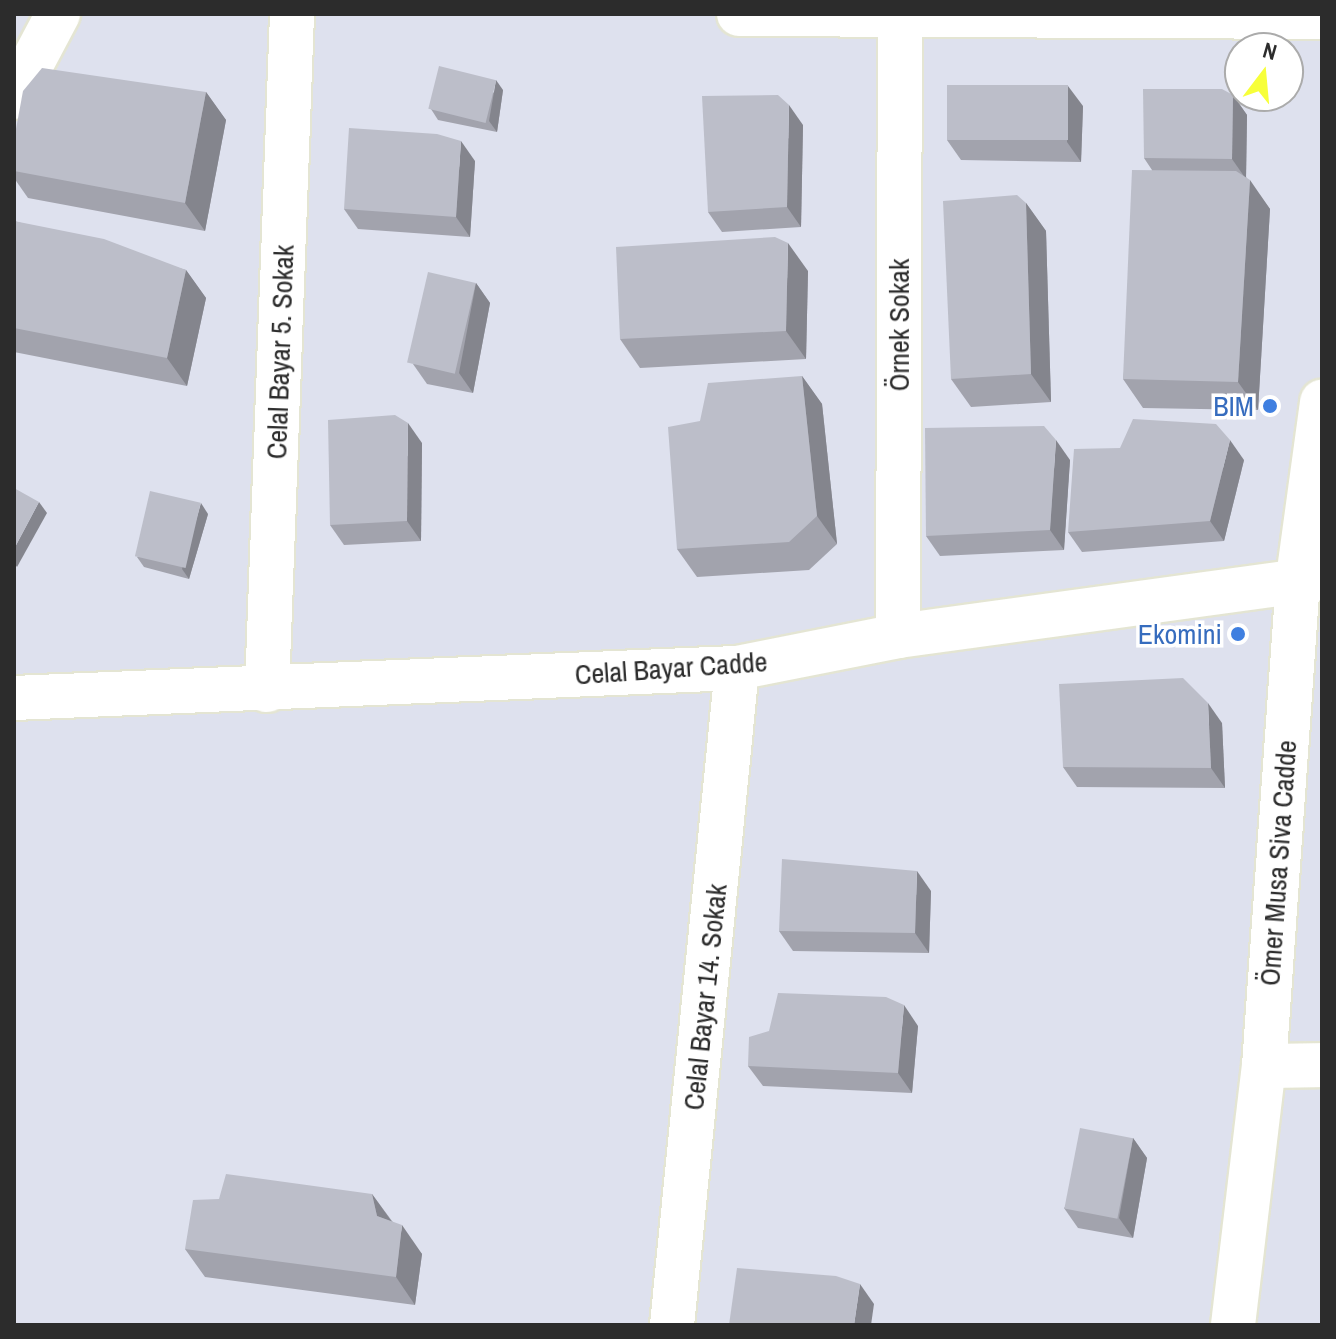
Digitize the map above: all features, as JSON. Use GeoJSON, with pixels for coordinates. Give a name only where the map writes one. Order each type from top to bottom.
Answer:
{"type":"FeatureCollection","features":[{"type":"Feature","properties":{"kind":"street"},"geometry":{"type":"LineString","coordinates":[[14,97],[58,14]]}},
{"type":"Feature","properties":{"kind":"street","name":"Celal Bayar 5. Sokak"},"geometry":{"type":"LineString","coordinates":[[267,690],[292,14]]}},
{"type":"Feature","properties":{"kind":"street"},"geometry":{"type":"LineString","coordinates":[[739,14],[1322,17]]}},
{"type":"Feature","properties":{"kind":"street","name":"Örnek Sokak"},"geometry":{"type":"LineString","coordinates":[[898,636],[900,15]]}},
{"type":"Feature","properties":{"kind":"street","name":"Ömer Musa Siva Cadde"},"geometry":{"type":"LineString","coordinates":[[1233,1325],[1264,1066],[1310,578],[1322,402]]}},
{"type":"Feature","properties":{"kind":"street","name":"Celal Bayar Cadde"},"geometry":{"type":"LineString","coordinates":[[15,703],[737,668],[898,636],[1310,578]]}},
{"type":"Feature","properties":{"kind":"street","name":"Celal Bayar 14. Sokak"},"geometry":{"type":"LineString","coordinates":[[672,1325],[737,668]]}},
{"type":"Feature","properties":{"kind":"street"},"geometry":{"type":"LineString","coordinates":[[1264,1066],[1322,1065]]}},
{"type":"Feature","properties":{"kind":"building"},"geometry":{"type":"Polygon","coordinates":[[[439,66],[496,80],[486,123],[428,109],[439,66]]]}},
{"type":"Feature","properties":{"kind":"building"},"geometry":{"type":"Polygon","coordinates":[[[42,68],[206,92],[185,203],[14,171],[14,140],[23,91],[42,68]]]}},
{"type":"Feature","properties":{"kind":"building"},"geometry":{"type":"Polygon","coordinates":[[[947,85],[1068,85],[1068,140],[947,140],[947,85]]]}},
{"type":"Feature","properties":{"kind":"building"},"geometry":{"type":"Polygon","coordinates":[[[1143,89],[1224,90],[1224,112],[1233,112],[1232,159],[1144,158],[1143,89]]]}},
{"type":"Feature","properties":{"kind":"building"},"geometry":{"type":"Polygon","coordinates":[[[778,95],[789,105],[787,207],[708,212],[702,96],[778,95]]]}},
{"type":"Feature","properties":{"kind":"building"},"geometry":{"type":"Polygon","coordinates":[[[349,128],[437,134],[461,141],[456,217],[344,209],[349,128]]]}},
{"type":"Feature","properties":{"kind":"building"},"geometry":{"type":"Polygon","coordinates":[[[1132,170],[1236,171],[1250,180],[1238,382],[1123,379],[1132,170]]]}},
{"type":"Feature","properties":{"kind":"building"},"geometry":{"type":"Polygon","coordinates":[[[1017,195],[1026,203],[1031,374],[951,379],[943,201],[1017,195]]]}},
{"type":"Feature","properties":{"kind":"building"},"geometry":{"type":"Polygon","coordinates":[[[14,221],[104,239],[186,270],[167,358],[14,328],[14,221]]]}},
{"type":"Feature","properties":{"kind":"building"},"geometry":{"type":"Polygon","coordinates":[[[775,237],[788,243],[786,331],[620,339],[616,247],[775,237]]]}},
{"type":"Feature","properties":{"kind":"building"},"geometry":{"type":"Polygon","coordinates":[[[428,272],[476,283],[455,374],[407,363],[428,272]]]}},
{"type":"Feature","properties":{"kind":"building"},"geometry":{"type":"Polygon","coordinates":[[[802,376],[817,516],[789,542],[677,549],[668,427],[700,421],[708,383],[802,376]]]}},
{"type":"Feature","properties":{"kind":"building"},"geometry":{"type":"Polygon","coordinates":[[[395,415],[408,423],[407,521],[330,525],[328,420],[395,415]]]}},
{"type":"Feature","properties":{"kind":"building"},"geometry":{"type":"Polygon","coordinates":[[[1133,419],[1216,424],[1230,440],[1210,521],[1068,532],[1074,449],[1120,448],[1133,419]]]}},
{"type":"Feature","properties":{"kind":"building"},"geometry":{"type":"Polygon","coordinates":[[[1044,426],[1056,440],[1050,530],[926,536],[925,428],[1044,426]]]}},
{"type":"Feature","properties":{"kind":"building"},"geometry":{"type":"Polygon","coordinates":[[[14,488],[39,502],[14,549],[14,488]]]}},
{"type":"Feature","properties":{"kind":"building"},"geometry":{"type":"Polygon","coordinates":[[[150,491],[201,503],[186,568],[135,556],[150,491]]]}},
{"type":"Feature","properties":{"kind":"building"},"geometry":{"type":"Polygon","coordinates":[[[1183,678],[1208,703],[1211,768],[1063,767],[1059,684],[1183,678]]]}},
{"type":"Feature","properties":{"kind":"building"},"geometry":{"type":"Polygon","coordinates":[[[782,859],[917,871],[915,933],[779,931],[782,859]]]}},
{"type":"Feature","properties":{"kind":"building"},"geometry":{"type":"Polygon","coordinates":[[[778,993],[886,997],[904,1005],[898,1073],[748,1066],[749,1037],[769,1031],[778,993]]]}},
{"type":"Feature","properties":{"kind":"building"},"geometry":{"type":"Polygon","coordinates":[[[1080,1128],[1133,1138],[1117,1219],[1064,1208],[1080,1128]]]}},
{"type":"Feature","properties":{"kind":"building"},"geometry":{"type":"Polygon","coordinates":[[[226,1174],[372,1194],[377,1216],[402,1225],[396,1277],[185,1249],[193,1200],[219,1199],[226,1174]]]}},
{"type":"Feature","properties":{"kind":"building"},"geometry":{"type":"Polygon","coordinates":[[[737,1268],[836,1276],[860,1284],[854,1325],[729,1325],[737,1268]]]}},
{"type":"Feature","properties":{"kind":"place","name":"BIM"},"geometry":{"type":"Point","coordinates":[1270,406]}},
{"type":"Feature","properties":{"kind":"place","name":"Ekomini"},"geometry":{"type":"Point","coordinates":[1238,634]}}]}
